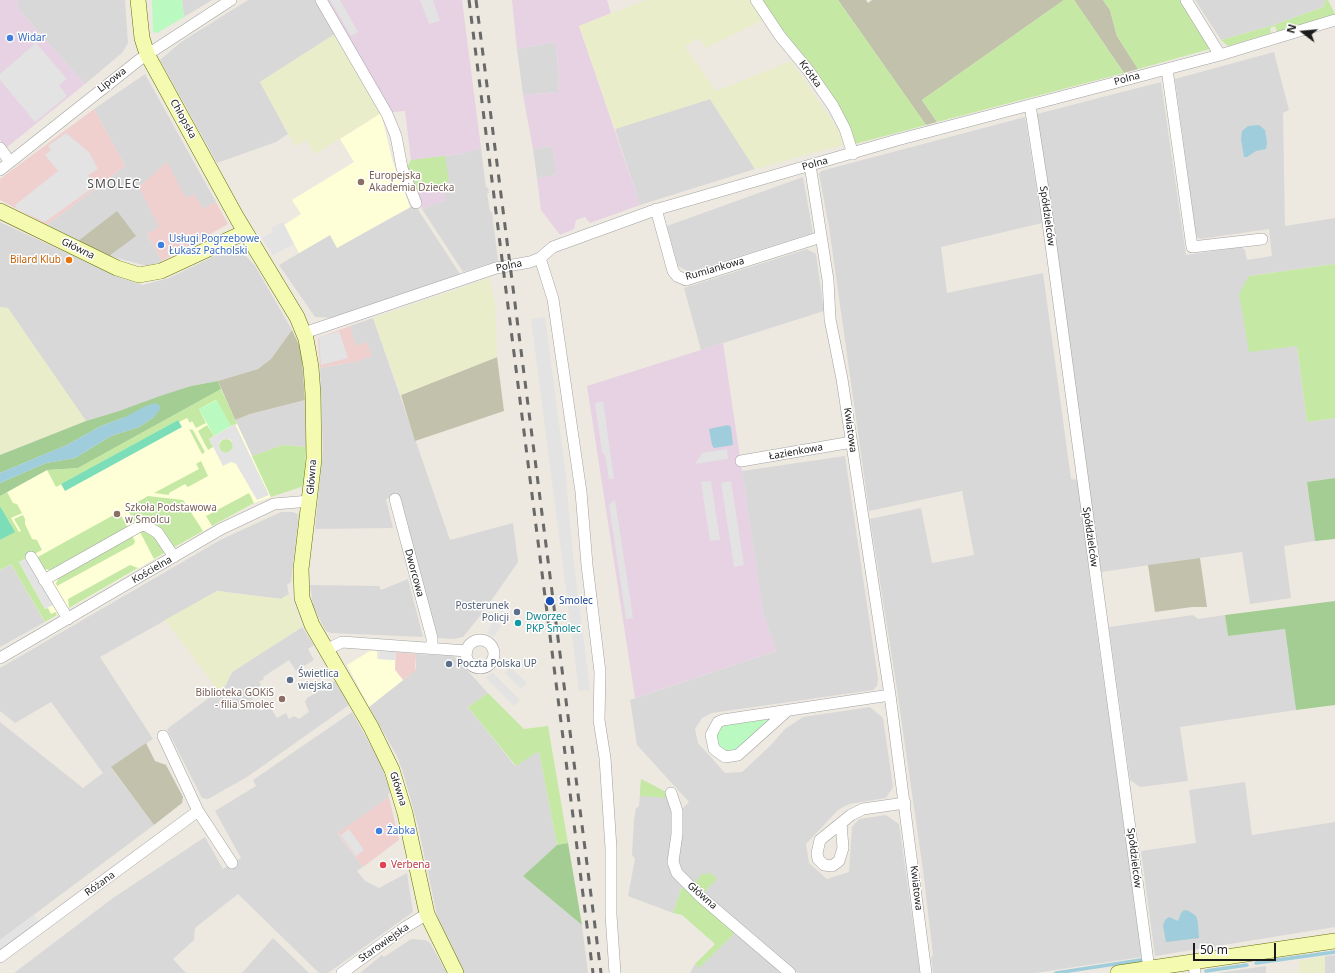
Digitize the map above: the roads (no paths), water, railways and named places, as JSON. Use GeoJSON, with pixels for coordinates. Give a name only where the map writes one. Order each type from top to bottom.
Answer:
{"type":"FeatureCollection","features":[{"type":"Feature","properties":{"kind":"street","name":"Chłopska"},"geometry":{"type":"LineString","coordinates":[[138,0],[142,38],[147,54],[245,232]]}},
{"type":"Feature","properties":{"kind":"street","name":"Lipowa"},"geometry":{"type":"LineString","coordinates":[[0,170],[147,54],[231,0]]}},
{"type":"Feature","properties":{"kind":"street"},"geometry":{"type":"LineString","coordinates":[[321,0],[387,114],[396,136],[402,168],[416,203]]}},
{"type":"Feature","properties":{"kind":"street","name":"Krótka"},"geometry":{"type":"LineString","coordinates":[[756,0],[780,36],[808,70],[833,106],[845,129],[853,154]]}},
{"type":"Feature","properties":{"kind":"street"},"geometry":{"type":"LineString","coordinates":[[1186,0],[1220,55]]}},
{"type":"Feature","properties":{"kind":"street","name":"Polna"},"geometry":{"type":"LineString","coordinates":[[304,333],[496,268],[517,266],[540,258],[553,247],[656,209],[810,165],[1220,55],[1335,20]]}},
{"type":"Feature","properties":{"kind":"street"},"geometry":{"type":"LineString","coordinates":[[1167,69],[1192,247],[1262,239]]}},
{"type":"Feature","properties":{"kind":"street","name":"Spółdzielców"},"geometry":{"type":"LineString","coordinates":[[1030,105],[1046,208],[1149,969]]}},
{"type":"Feature","properties":{"kind":"street"},"geometry":{"type":"LineString","coordinates":[[0,148],[10,162]]}},
{"type":"Feature","properties":{"kind":"street","name":"Kwiatowa"},"geometry":{"type":"LineString","coordinates":[[810,165],[828,280],[830,319],[842,379],[890,695],[926,973]]}},
{"type":"Feature","properties":{"kind":"street","name":"Rumiankowa"},"geometry":{"type":"LineString","coordinates":[[656,209],[673,271],[677,276],[686,280],[821,237]]}},
{"type":"Feature","properties":{"kind":"street","name":"Główna"},"geometry":{"type":"LineString","coordinates":[[0,211],[118,268],[139,275],[161,271],[245,232],[297,318],[304,333],[311,367],[314,415],[314,459],[301,569],[301,591],[304,606],[312,625],[371,727],[394,776],[405,813],[427,914],[456,973]]}},
{"type":"Feature","properties":{"kind":"street"},"geometry":{"type":"LineString","coordinates":[[540,258],[553,299],[580,484],[587,565],[600,672],[600,720],[605,758],[611,848],[611,915],[615,973]]}},
{"type":"Feature","properties":{"kind":"street","name":"Łazienkowa"},"geometry":{"type":"LineString","coordinates":[[741,461],[852,442]]}},
{"type":"Feature","properties":{"kind":"street","name":"Dworcowa"},"geometry":{"type":"LineString","coordinates":[[395,499],[432,638],[432,648]]}},
{"type":"Feature","properties":{"kind":"street","name":"Kościelna"},"geometry":{"type":"LineString","coordinates":[[0,658],[222,529],[274,504],[310,501]]}},
{"type":"Feature","properties":{"kind":"street"},"geometry":{"type":"LineString","coordinates":[[44,580],[145,525],[158,533],[174,557]]}},
{"type":"Feature","properties":{"kind":"street"},"geometry":{"type":"LineString","coordinates":[[31,557],[68,619]]}},
{"type":"Feature","properties":{"kind":"street"},"geometry":{"type":"LineString","coordinates":[[326,650],[342,642],[467,651]]}},
{"type":"Feature","properties":{"kind":"street"},"geometry":{"type":"LineString","coordinates":[[787,711],[738,755],[725,757],[714,749],[711,735],[718,722],[723,720],[890,695]]}},
{"type":"Feature","properties":{"kind":"street"},"geometry":{"type":"LineString","coordinates":[[163,736],[198,811],[232,863]]}},
{"type":"Feature","properties":{"kind":"street","name":"Główna"},"geometry":{"type":"LineString","coordinates":[[671,794],[677,811],[677,834],[673,862],[678,873],[701,897],[790,973]]}},
{"type":"Feature","properties":{"kind":"street"},"geometry":{"type":"LineString","coordinates":[[841,823],[851,814],[863,809],[905,803]]}},
{"type":"Feature","properties":{"kind":"street","name":"Różana"},"geometry":{"type":"LineString","coordinates":[[0,957],[198,811]]}},
{"type":"Feature","properties":{"kind":"street","name":"Starowiejska"},"geometry":{"type":"LineString","coordinates":[[342,973],[404,928],[427,914]]}},
{"type":"Feature","properties":{"kind":"street"},"geometry":{"type":"LineString","coordinates":[[1118,973],[1149,969],[1194,968],[1335,941]]}},
{"type":"Feature","properties":{"kind":"water"},"geometry":{"type":"Polygon","coordinates":[[[1259,125],[1265,130],[1267,142],[1266,149],[1256,151],[1247,157],[1244,157],[1241,139],[1242,131],[1248,126],[1259,125]]]}},
{"type":"Feature","properties":{"kind":"water"},"geometry":{"type":"Polygon","coordinates":[[[157,403],[161,408],[154,417],[139,427],[111,436],[75,458],[46,463],[0,483],[0,473],[67,445],[101,426],[123,418],[148,405],[157,403]]]}},
{"type":"Feature","properties":{"kind":"water"},"geometry":{"type":"Polygon","coordinates":[[[728,425],[731,427],[733,445],[714,448],[709,429],[728,425]]]}},
{"type":"Feature","properties":{"kind":"water"},"geometry":{"type":"Polygon","coordinates":[[[1184,910],[1189,911],[1196,916],[1199,938],[1166,942],[1163,926],[1165,920],[1169,917],[1178,921],[1184,910]]]}},
{"type":"Feature","properties":{"kind":"waterway"},"geometry":{"type":"LineString","coordinates":[[1256,963],[1335,952]]}},
{"type":"Feature","properties":{"kind":"waterway"},"geometry":{"type":"LineString","coordinates":[[1056,973],[1141,960]]}},
{"type":"Feature","properties":{"kind":"waterway"},"geometry":{"type":"LineString","coordinates":[[1206,971],[1247,965]]}},
{"type":"Feature","properties":{"kind":"railway"},"geometry":{"type":"LineString","coordinates":[[469,0],[593,973]]}},
{"type":"Feature","properties":{"kind":"railway"},"geometry":{"type":"LineString","coordinates":[[476,0],[601,973]]}},
{"type":"Feature","properties":{"kind":"place","name":"Widar"},"geometry":{"type":"Point","coordinates":[10,38]}},
{"type":"Feature","properties":{"kind":"place","name":"Europejska Akademia Dziecka"},"geometry":{"type":"Point","coordinates":[361,182]}},
{"type":"Feature","properties":{"kind":"place","name":"Usługi Pogrzebowe Łukasz Pacholski"},"geometry":{"type":"Point","coordinates":[161,245]}},
{"type":"Feature","properties":{"kind":"place","name":"Bilard Klub"},"geometry":{"type":"Point","coordinates":[69,260]}},
{"type":"Feature","properties":{"kind":"place","name":"Szkoła Podstawowa w Smolcu"},"geometry":{"type":"Point","coordinates":[117,514]}},
{"type":"Feature","properties":{"kind":"place","name":"Smolec"},"geometry":{"type":"Point","coordinates":[550,601]}},
{"type":"Feature","properties":{"kind":"place","name":"Posterunek Policji"},"geometry":{"type":"Point","coordinates":[517,612]}},
{"type":"Feature","properties":{"kind":"place","name":"Dworzec PKP Smolec"},"geometry":{"type":"Point","coordinates":[518,623]}},
{"type":"Feature","properties":{"kind":"place","name":"Poczta Polska UP"},"geometry":{"type":"Point","coordinates":[449,664]}},
{"type":"Feature","properties":{"kind":"place","name":"Świetlica wiejska"},"geometry":{"type":"Point","coordinates":[290,680]}},
{"type":"Feature","properties":{"kind":"place","name":"Biblioteka GOKiS - filia Smolec"},"geometry":{"type":"Point","coordinates":[282,699]}},
{"type":"Feature","properties":{"kind":"place","name":"Żabka"},"geometry":{"type":"Point","coordinates":[379,831]}},
{"type":"Feature","properties":{"kind":"place","name":"Verbena"},"geometry":{"type":"Point","coordinates":[383,865]}},
{"type":"Feature","properties":{"kind":"district","name":"SMOLEC"},"geometry":{"type":"Point","coordinates":[114,185]}}]}
